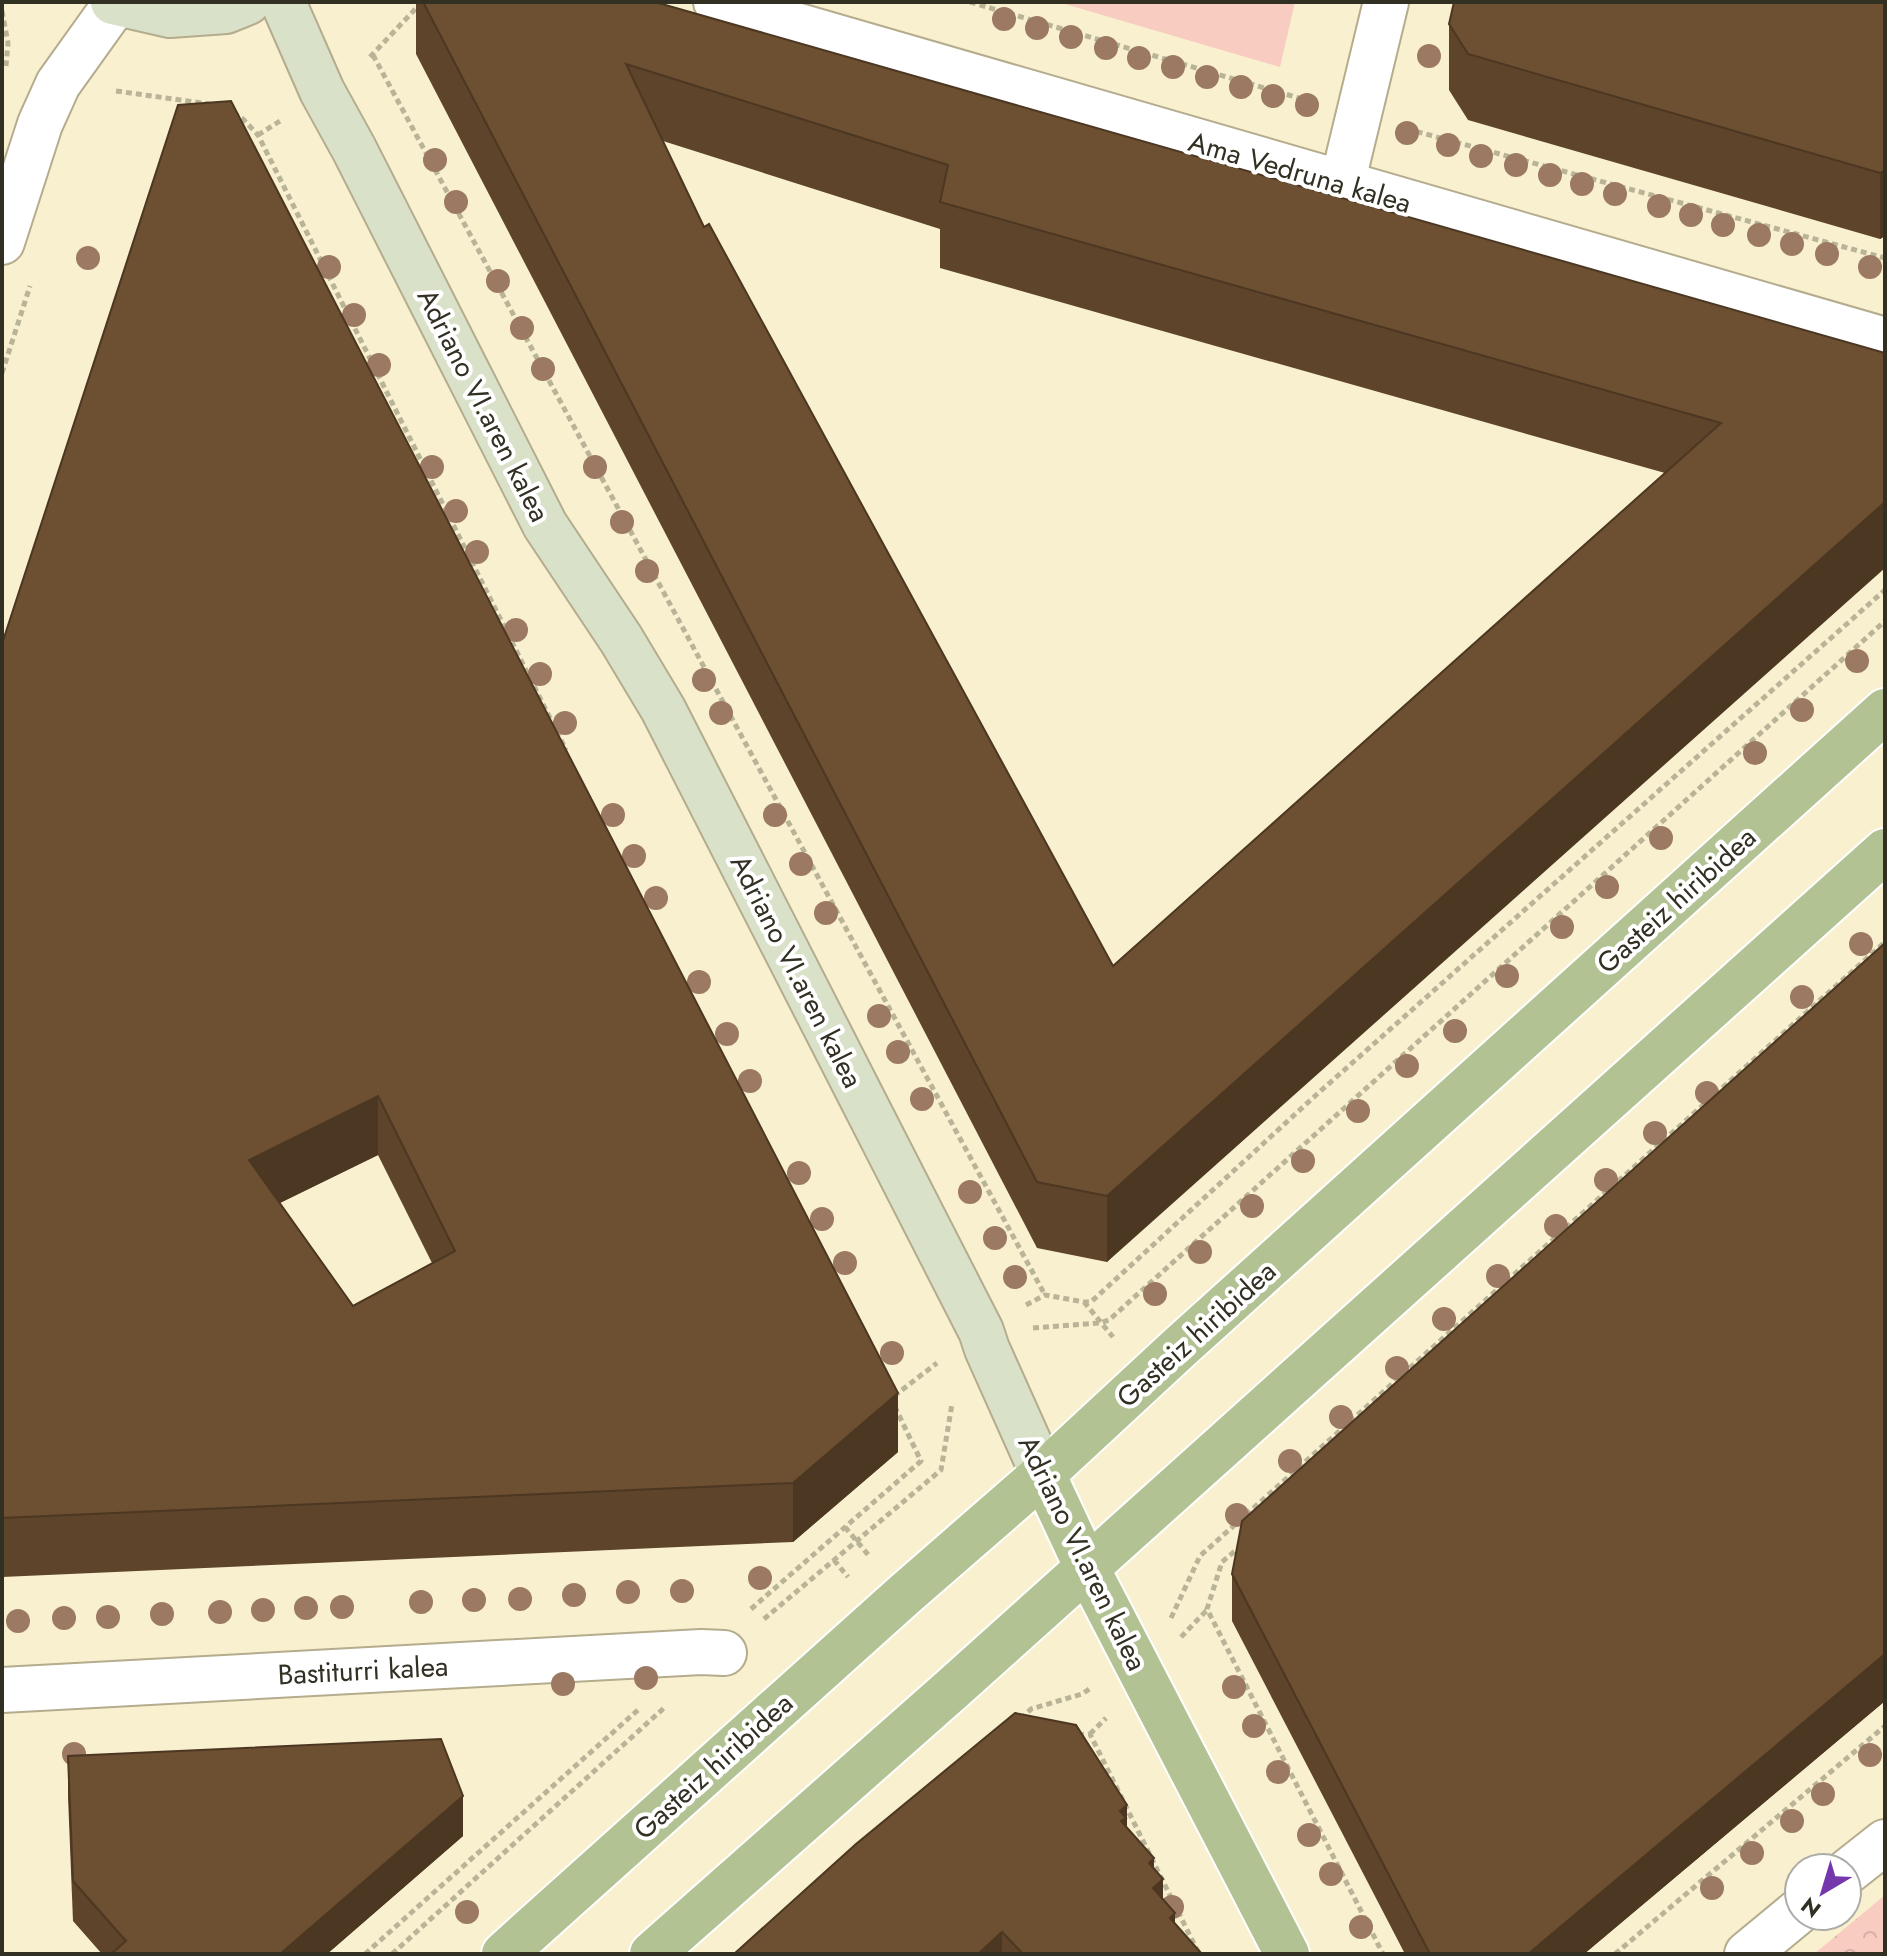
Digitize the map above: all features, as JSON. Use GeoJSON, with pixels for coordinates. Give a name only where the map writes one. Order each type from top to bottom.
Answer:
{"type":"FeatureCollection","features":[{"type":"Feature","properties":{"kind":"main road"},"geometry":{"type":"LineString","coordinates":[[114,3],[170,15],[226,11],[248,2]]}},
{"type":"Feature","properties":{"kind":"main road","name":"Adriano VI.aren kalea"},"geometry":{"type":"LineString","coordinates":[[283,2],[322,91],[362,163],[545,525],[621,639],[663,709],[984,1340],[1087,1568],[1287,1954]]}},
{"type":"Feature","properties":{"kind":"main road","name":"Gasteiz hiribidea"},"geometry":{"type":"LineString","coordinates":[[504,1954],[1043,1474],[1885,711]]}},
{"type":"Feature","properties":{"kind":"main road"},"geometry":{"type":"LineString","coordinates":[[652,1954],[1885,851]]}},
{"type":"Feature","properties":{"kind":"street","name":"Ama Vedruna kalea"},"geometry":{"type":"LineString","coordinates":[[716,2],[1885,340]]}},
{"type":"Feature","properties":{"kind":"street"},"geometry":{"type":"LineString","coordinates":[[1342,184],[1386,2]]}},
{"type":"Feature","properties":{"kind":"street"},"geometry":{"type":"LineString","coordinates":[[2,242],[40,124],[58,84],[114,3]]}},
{"type":"Feature","properties":{"kind":"street","name":"Bastiturri kalea"},"geometry":{"type":"LineString","coordinates":[[2,1690],[713,1653]]}},
{"type":"Feature","properties":{"kind":"street"},"geometry":{"type":"LineString","coordinates":[[1863,1859],[1885,1842]]}},
{"type":"Feature","properties":{"kind":"street"},"geometry":{"type":"LineString","coordinates":[[1747,1954],[1783,1924]]}},
{"type":"Feature","properties":{"kind":"path"},"geometry":{"type":"LineString","coordinates":[[970,2],[1359,116],[1885,258]]}},
{"type":"Feature","properties":{"kind":"path"},"geometry":{"type":"LineString","coordinates":[[2,69],[58,84],[221,106]]}},
{"type":"Feature","properties":{"kind":"path"},"geometry":{"type":"LineString","coordinates":[[232,113],[243,119],[258,135],[571,760]]}},
{"type":"Feature","properties":{"kind":"path"},"geometry":{"type":"LineString","coordinates":[[392,1954],[921,1461],[891,1399],[984,1340],[1045,1295],[1091,1302],[1315,1096],[1885,590]]}},
{"type":"Feature","properties":{"kind":"path"},"geometry":{"type":"LineString","coordinates":[[713,1653],[941,1470],[950,1409],[963,1377],[984,1340],[1019,1329],[1109,1320],[1885,621]]}},
{"type":"Feature","properties":{"kind":"path"},"geometry":{"type":"LineString","coordinates":[[1014,1725],[1031,1709],[1082,1694],[1097,1685],[1173,1617],[1200,1556],[1885,942]]}},
{"type":"Feature","properties":{"kind":"path"},"geometry":{"type":"LineString","coordinates":[[1246,1541],[1222,1562],[1207,1609],[1383,1954]]}},
{"type":"Feature","properties":{"kind":"path"},"geometry":{"type":"LineString","coordinates":[[365,1954],[643,1705]]}},
{"type":"Feature","properties":{"kind":"path"},"geometry":{"type":"LineString","coordinates":[[1615,1954],[1885,1726]]}},
{"type":"Feature","properties":{"kind":"path"},"geometry":{"type":"LineString","coordinates":[[1076,1735],[1090,1734],[1199,1954]]}},
{"type":"Feature","properties":{"kind":"green space"},"geometry":{"type":"Polygon","coordinates":[[[1058,2],[1295,2],[1280,67],[1058,2]]]}},
{"type":"Feature","properties":{"kind":"green space"},"geometry":{"type":"Polygon","coordinates":[[[1885,1895],[1885,1954],[1814,1954],[1840,1932],[1863,1932],[1863,1913],[1885,1895]]]}},
{"type":"Feature","properties":{"kind":"building"},"geometry":{"type":"Polygon","coordinates":[[[423,2],[655,2],[1885,353],[1885,502],[1107,1196],[1037,1182],[423,2]],[[626,64],[704,227],[709,224],[1113,966],[1721,423],[940,202],[948,165],[626,64]]]}},
{"type":"Feature","properties":{"kind":"building"},"geometry":{"type":"Polygon","coordinates":[[[1454,2],[1885,2],[1885,170],[1880,173],[1468,54],[1449,24],[1454,2]]]}},
{"type":"Feature","properties":{"kind":"building"},"geometry":{"type":"Polygon","coordinates":[[[231,101],[898,1393],[793,1483],[2,1518],[2,644],[178,105],[231,101]],[[378,1096],[249,1160],[353,1306],[455,1251],[378,1096]]]}},
{"type":"Feature","properties":{"kind":"building"},"geometry":{"type":"Polygon","coordinates":[[[1885,943],[1885,1654],[1528,1954],[1430,1954],[1232,1574],[1242,1521],[1885,943]]]}},
{"type":"Feature","properties":{"kind":"building"},"geometry":{"type":"Polygon","coordinates":[[[1015,1713],[1076,1725],[1127,1805],[1120,1811],[1126,1818],[1121,1821],[1154,1858],[1149,1863],[1163,1879],[1153,1888],[1175,1913],[1170,1918],[1202,1954],[1023,1954],[1002,1932],[978,1954],[734,1954],[856,1844],[1015,1713]]]}},
{"type":"Feature","properties":{"kind":"building"},"geometry":{"type":"Polygon","coordinates":[[[441,1739],[463,1796],[280,1954],[111,1954],[126,1941],[73,1881],[68,1756],[441,1739]]]}}]}
